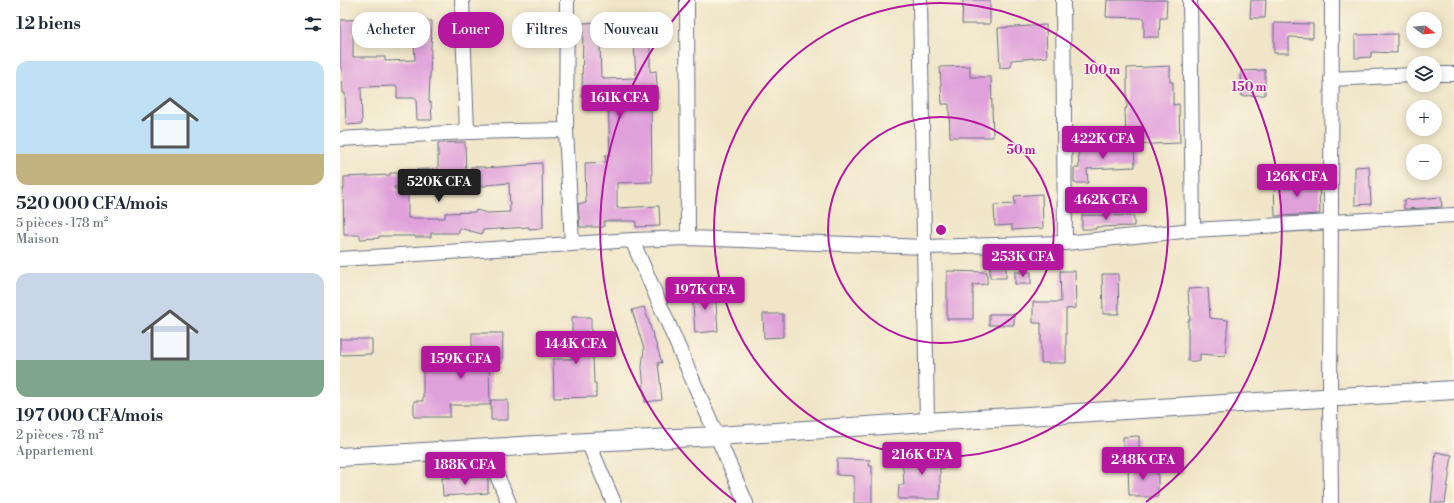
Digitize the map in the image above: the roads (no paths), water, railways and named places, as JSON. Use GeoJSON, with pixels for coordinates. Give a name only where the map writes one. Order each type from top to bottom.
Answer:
{"type":"FeatureCollection","features":[{"type":"Feature","properties":{"kind":"street"},"geometry":{"type":"LineString","coordinates":[[462,0],[467,132]]}},
{"type":"Feature","properties":{"kind":"street"},"geometry":{"type":"LineString","coordinates":[[567,0],[566,130],[572,244]]}},
{"type":"Feature","properties":{"kind":"street"},"geometry":{"type":"LineString","coordinates":[[687,0],[688,238]]}},
{"type":"Feature","properties":{"kind":"street"},"geometry":{"type":"LineString","coordinates":[[920,0],[927,422]]}},
{"type":"Feature","properties":{"kind":"street"},"geometry":{"type":"LineString","coordinates":[[1063,0],[1065,243]]}},
{"type":"Feature","properties":{"kind":"street"},"geometry":{"type":"LineString","coordinates":[[1190,0],[1193,230]]}},
{"type":"Feature","properties":{"kind":"street"},"geometry":{"type":"LineString","coordinates":[[1331,503],[1330,398],[1332,0]]}},
{"type":"Feature","properties":{"kind":"street"},"geometry":{"type":"LineString","coordinates":[[1442,74],[1454,74]]}},
{"type":"Feature","properties":{"kind":"street"},"geometry":{"type":"LineString","coordinates":[[1332,79],[1406,75]]}},
{"type":"Feature","properties":{"kind":"street"},"geometry":{"type":"LineString","coordinates":[[340,139],[467,132],[566,130]]}},
{"type":"Feature","properties":{"kind":"street"},"geometry":{"type":"LineString","coordinates":[[340,259],[632,240],[688,238],[925,247],[1065,243],[1193,230],[1454,215]]}},
{"type":"Feature","properties":{"kind":"street"},"geometry":{"type":"LineString","coordinates":[[632,240],[746,503]]}},
{"type":"Feature","properties":{"kind":"street"},"geometry":{"type":"LineString","coordinates":[[340,457],[588,442],[718,436],[1454,390]]}},
{"type":"Feature","properties":{"kind":"street"},"geometry":{"type":"LineString","coordinates":[[588,442],[614,503]]}},
{"type":"Feature","properties":{"kind":"street"},"geometry":{"type":"LineString","coordinates":[[485,448],[508,503]]}}]}
